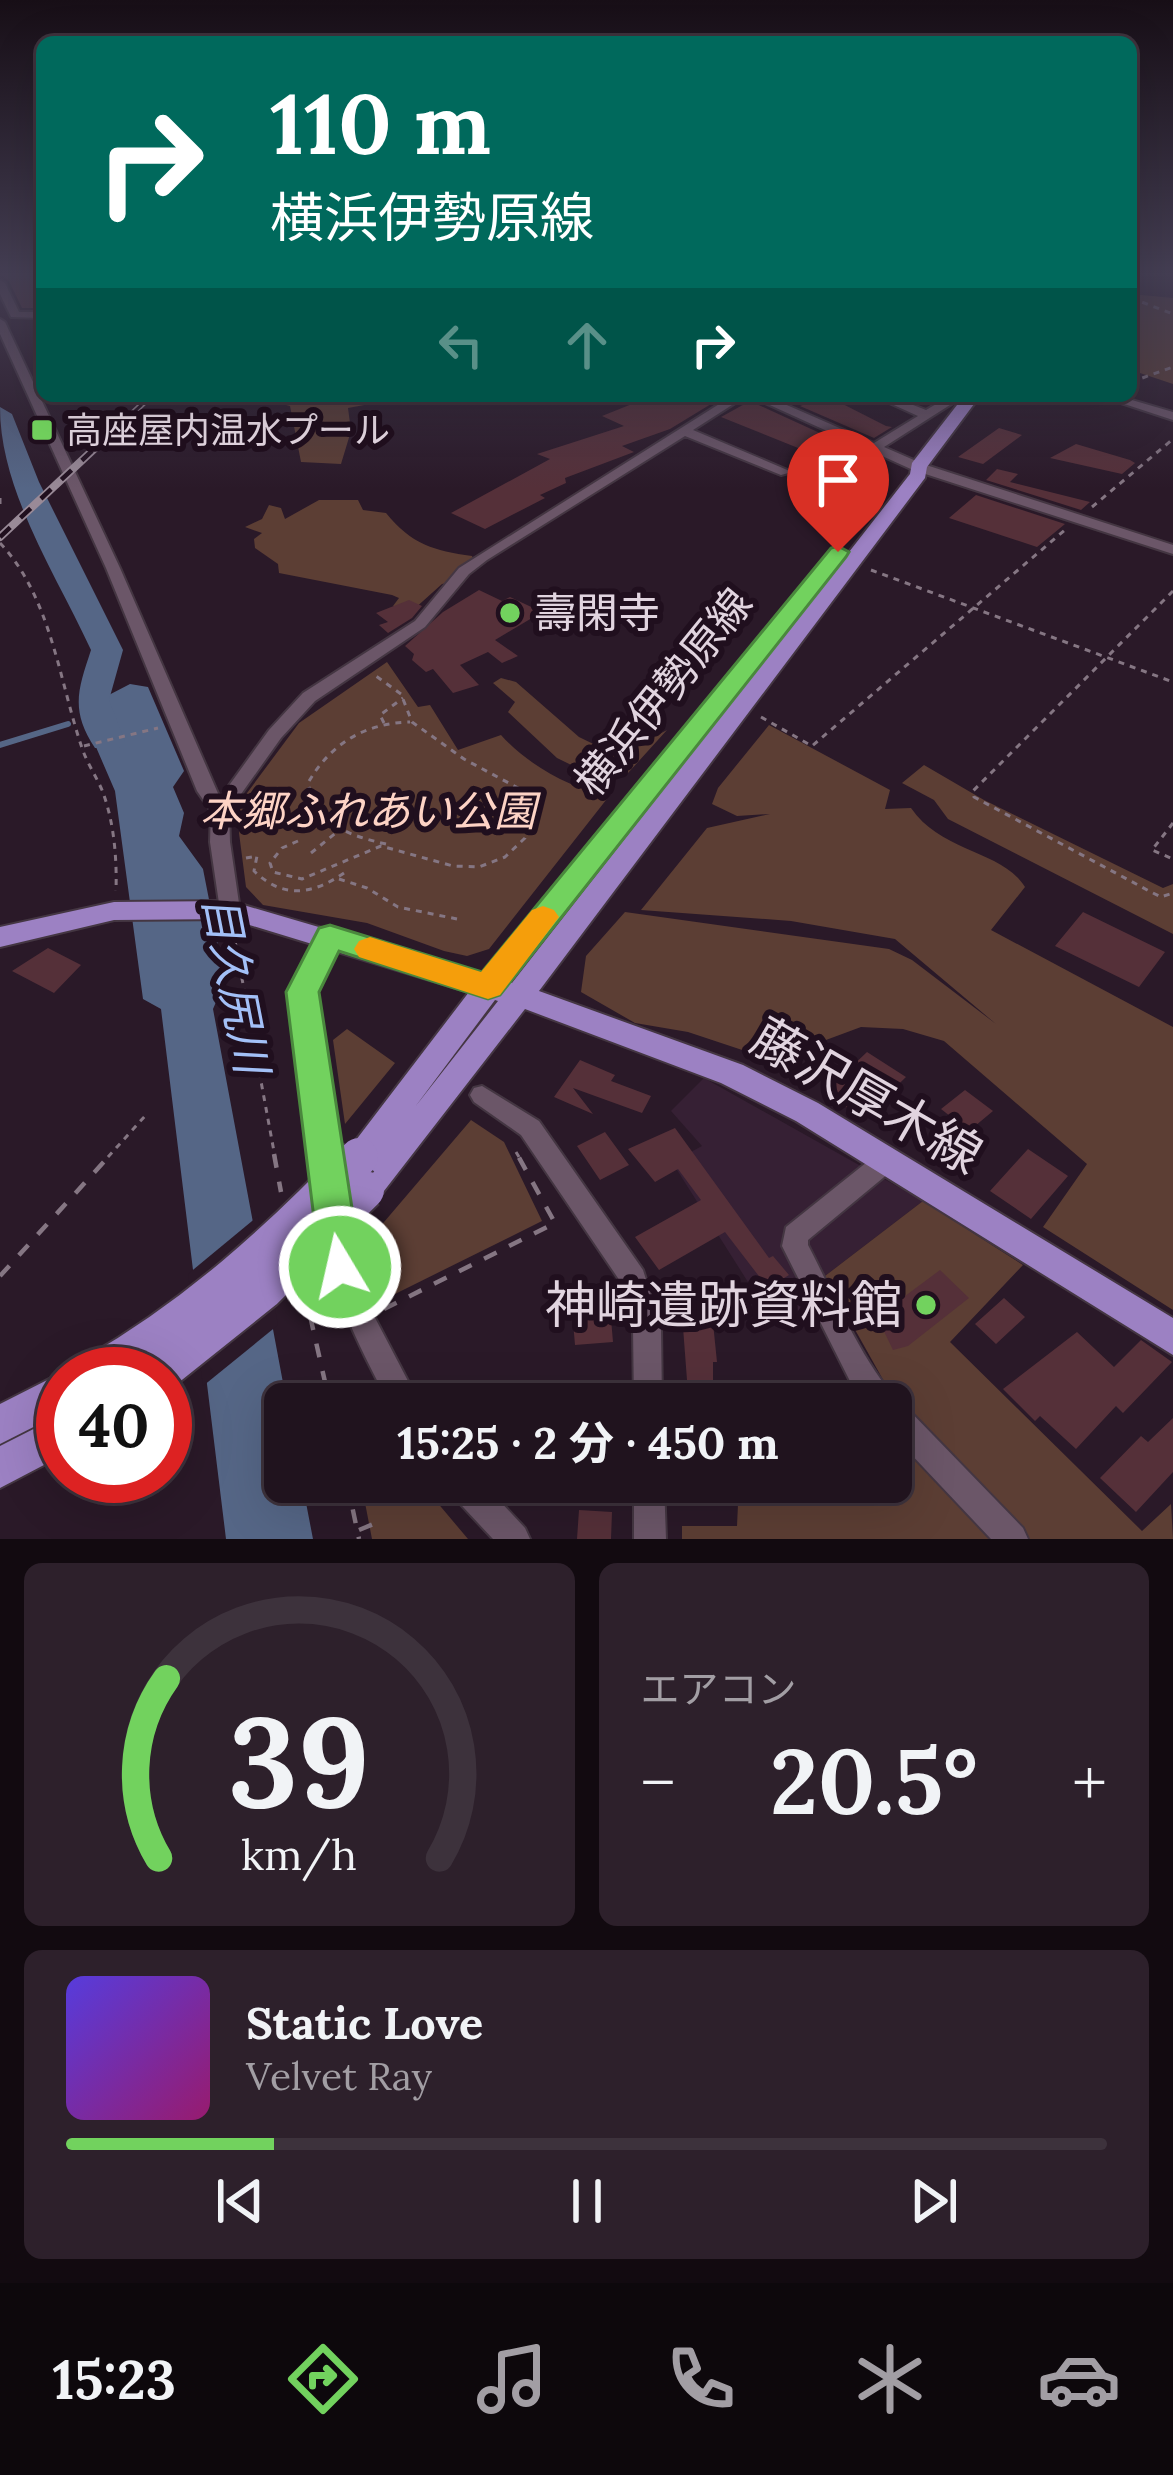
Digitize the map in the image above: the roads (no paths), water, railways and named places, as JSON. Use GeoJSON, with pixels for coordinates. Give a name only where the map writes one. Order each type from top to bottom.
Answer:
{"type":"FeatureCollection","features":[{"type":"Feature","properties":{"kind":"main road","name":"横浜伊勢原線"},"geometry":{"type":"LineString","coordinates":[[192,1348],[264,1290],[362,1173],[847,542],[906,471],[918,467],[968,402]]}},
{"type":"Feature","properties":{"kind":"main road","name":"横浜伊勢原線"},"geometry":{"type":"LineString","coordinates":[[504,991],[739,704],[919,474],[918,467]]}},
{"type":"Feature","properties":{"kind":"main road"},"geometry":{"type":"LineString","coordinates":[[0,937],[118,910],[229,915],[330,936],[504,991]]}},
{"type":"Feature","properties":{"kind":"main road","name":"藤沢厚木線"},"geometry":{"type":"LineString","coordinates":[[504,991],[732,1074],[886,1160],[1173,1338]]}},
{"type":"Feature","properties":{"kind":"main road","name":"横浜伊勢原線"},"geometry":{"type":"LineString","coordinates":[[137,1347],[179,1320],[362,1173]]}},
{"type":"Feature","properties":{"kind":"main road"},"geometry":{"type":"LineString","coordinates":[[0,1425],[36,1406]]}},
{"type":"Feature","properties":{"kind":"main road"},"geometry":{"type":"LineString","coordinates":[[0,1468],[36,1449]]}},
{"type":"Feature","properties":{"kind":"street"},"geometry":{"type":"LineString","coordinates":[[11,346],[36,402]]}},
{"type":"Feature","properties":{"kind":"street"},"geometry":{"type":"LineString","coordinates":[[36,402],[138,625],[206,791],[220,811],[229,915]]}},
{"type":"Feature","properties":{"kind":"street"},"geometry":{"type":"LineString","coordinates":[[220,811],[289,716],[331,682],[420,624],[464,571],[730,402]]}},
{"type":"Feature","properties":{"kind":"street"},"geometry":{"type":"LineString","coordinates":[[770,402],[918,467],[1173,550]]}},
{"type":"Feature","properties":{"kind":"street"},"geometry":{"type":"LineString","coordinates":[[895,402],[926,415]]}},
{"type":"Feature","properties":{"kind":"street"},"geometry":{"type":"LineString","coordinates":[[874,448],[948,402]]}},
{"type":"Feature","properties":{"kind":"street"},"geometry":{"type":"LineString","coordinates":[[1126,402],[1173,416]]}},
{"type":"Feature","properties":{"kind":"street"},"geometry":{"type":"LineString","coordinates":[[684,431],[786,472]]}},
{"type":"Feature","properties":{"kind":"street"},"geometry":{"type":"LineString","coordinates":[[330,936],[302,992],[340,1267],[393,1383]]}},
{"type":"Feature","properties":{"kind":"street"},"geometry":{"type":"LineString","coordinates":[[482,1095],[511,1111],[539,1140],[634,1279],[647,1327],[648,1383]]}},
{"type":"Feature","properties":{"kind":"street"},"geometry":{"type":"LineString","coordinates":[[866,1383],[794,1246],[795,1235],[886,1160]]}},
{"type":"Feature","properties":{"kind":"street"},"geometry":{"type":"LineString","coordinates":[[912,1434],[1012,1539]]}},
{"type":"Feature","properties":{"kind":"street"},"geometry":{"type":"LineString","coordinates":[[480,1503],[514,1539]]}},
{"type":"Feature","properties":{"kind":"street"},"geometry":{"type":"LineString","coordinates":[[649,1503],[650,1539]]}},
{"type":"Feature","properties":{"kind":"water"},"geometry":{"type":"Polygon","coordinates":[[[130,684],[148,687],[184,771],[173,787],[184,813],[179,836],[203,869],[225,981],[213,1009],[283,1383],[264,1383],[264,1503],[306,1503],[313,1539],[226,1539],[161,1009],[143,999],[115,791],[80,710],[130,684]]]}},
{"type":"Feature","properties":{"kind":"waterway","name":"目久尻川"},"geometry":{"type":"LineString","coordinates":[[0,414],[26,482],[107,650],[92,700],[107,741]]}},
{"type":"Feature","properties":{"kind":"waterway"},"geometry":{"type":"LineString","coordinates":[[0,745],[68,724]]}},
{"type":"Feature","properties":{"kind":"railway"},"geometry":{"type":"LineString","coordinates":[[120,425],[145,402]]}},
{"type":"Feature","properties":{"kind":"railway"},"geometry":{"type":"LineString","coordinates":[[0,537],[123,422]]}},
{"type":"Feature","properties":{"kind":"place","name":"高座屋内温水プール"},"geometry":{"type":"Point","coordinates":[42,430]}},
{"type":"Feature","properties":{"kind":"place","name":"壽閑寺"},"geometry":{"type":"Point","coordinates":[510,613]}},
{"type":"Feature","properties":{"kind":"place","name":"神崎遺跡資料館"},"geometry":{"type":"Point","coordinates":[926,1305]}},
{"type":"Feature","properties":{"kind":"park label","name":"本郷ふれあい公園"},"geometry":{"type":"Point","coordinates":[368,811]}}]}
